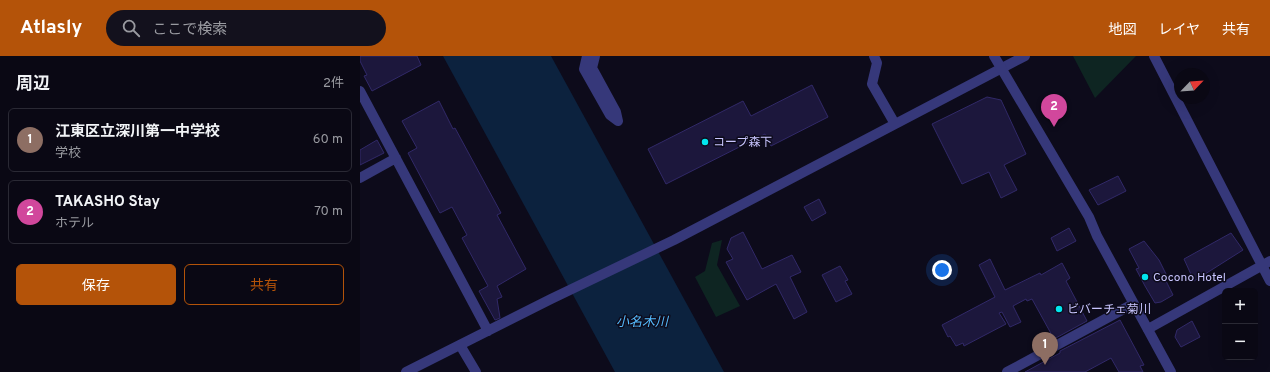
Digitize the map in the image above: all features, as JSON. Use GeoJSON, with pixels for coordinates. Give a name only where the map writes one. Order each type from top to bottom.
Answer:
{"type":"FeatureCollection","features":[{"type":"Feature","properties":{"kind":"street"},"geometry":{"type":"LineString","coordinates":[[587,56],[584,69],[610,115],[618,121],[616,112],[592,68],[595,56]]}},
{"type":"Feature","properties":{"kind":"street"},"geometry":{"type":"LineString","coordinates":[[874,56],[877,63],[872,84],[895,124]]}},
{"type":"Feature","properties":{"kind":"street"},"geometry":{"type":"LineString","coordinates":[[994,56],[1089,217],[1133,304],[1171,372]]}},
{"type":"Feature","properties":{"kind":"street"},"geometry":{"type":"LineString","coordinates":[[406,372],[551,299],[674,240],[1025,56]]}},
{"type":"Feature","properties":{"kind":"street"},"geometry":{"type":"LineString","coordinates":[[1154,56],[1266,264],[1270,281]]}},
{"type":"Feature","properties":{"kind":"street"},"geometry":{"type":"LineString","coordinates":[[360,91],[488,331]]}},
{"type":"Feature","properties":{"kind":"street"},"geometry":{"type":"LineString","coordinates":[[360,178],[396,158]]}},
{"type":"Feature","properties":{"kind":"street"},"geometry":{"type":"LineString","coordinates":[[1148,329],[1266,264]]}},
{"type":"Feature","properties":{"kind":"street"},"geometry":{"type":"LineString","coordinates":[[1007,372],[1133,304]]}},
{"type":"Feature","properties":{"kind":"street"},"geometry":{"type":"LineString","coordinates":[[460,345],[476,372]]}},
{"type":"Feature","properties":{"kind":"green space"},"geometry":{"type":"Polygon","coordinates":[[[1073,56],[1136,56],[1095,98],[1073,56]]]}},
{"type":"Feature","properties":{"kind":"green space"},"geometry":{"type":"Polygon","coordinates":[[[722,240],[717,265],[740,306],[716,317],[695,277],[705,271],[712,243],[722,240]]]}},
{"type":"Feature","properties":{"kind":"water","name":"小名木川"},"geometry":{"type":"Polygon","coordinates":[[[443,56],[551,56],[724,372],[615,372],[443,56]]]}},
{"type":"Feature","properties":{"kind":"building"},"geometry":{"type":"Polygon","coordinates":[[[360,56],[417,56],[421,65],[372,91],[364,76],[367,75],[360,61],[360,56]]]}},
{"type":"Feature","properties":{"kind":"building","name":"コープ森下"},"geometry":{"type":"Polygon","coordinates":[[[812,85],[828,117],[771,146],[765,134],[666,184],[648,149],[743,101],[751,116],[812,85]]]}},
{"type":"Feature","properties":{"kind":"building"},"geometry":{"type":"Polygon","coordinates":[[[987,97],[1001,100],[1026,154],[1004,165],[1017,190],[1001,198],[989,172],[962,184],[932,124],[987,97]]]}},
{"type":"Feature","properties":{"kind":"building"},"geometry":{"type":"Polygon","coordinates":[[[439,101],[453,129],[455,128],[501,213],[497,215],[526,269],[497,286],[502,297],[497,299],[500,318],[495,320],[479,291],[488,286],[462,238],[467,235],[452,207],[440,213],[408,153],[417,148],[402,121],[439,101]]]}},
{"type":"Feature","properties":{"kind":"building"},"geometry":{"type":"Polygon","coordinates":[[[377,140],[384,153],[360,165],[360,150],[377,140]]]}},
{"type":"Feature","properties":{"kind":"building"},"geometry":{"type":"Polygon","coordinates":[[[1118,176],[1126,191],[1098,205],[1089,190],[1118,176]]]}},
{"type":"Feature","properties":{"kind":"building"},"geometry":{"type":"Polygon","coordinates":[[[819,199],[826,213],[812,221],[804,207],[819,199]]]}},
{"type":"Feature","properties":{"kind":"building"},"geometry":{"type":"Polygon","coordinates":[[[1069,228],[1076,241],[1057,251],[1051,238],[1069,228]]]}},
{"type":"Feature","properties":{"kind":"building"},"geometry":{"type":"Polygon","coordinates":[[[743,232],[762,269],[792,255],[801,272],[790,277],[807,312],[794,319],[776,284],[747,300],[726,262],[733,259],[727,249],[731,238],[743,232]]]}},
{"type":"Feature","properties":{"kind":"building"},"geometry":{"type":"Polygon","coordinates":[[[1231,233],[1243,250],[1194,281],[1184,259],[1231,233]]]}},
{"type":"Feature","properties":{"kind":"building"},"geometry":{"type":"Polygon","coordinates":[[[1144,241],[1159,260],[1167,276],[1164,277],[1173,295],[1161,302],[1155,303],[1136,269],[1139,268],[1129,249],[1144,241]]]}},
{"type":"Feature","properties":{"kind":"building"},"geometry":{"type":"Polygon","coordinates":[[[990,259],[1005,290],[1040,273],[1041,275],[1062,263],[1070,278],[1066,281],[1087,321],[1054,339],[1032,299],[1027,301],[1026,299],[1013,306],[1021,322],[1010,327],[1002,312],[999,313],[1006,324],[964,346],[963,343],[956,346],[950,336],[948,337],[942,325],[995,297],[979,265],[990,259]]]}},
{"type":"Feature","properties":{"kind":"building"},"geometry":{"type":"Polygon","coordinates":[[[840,266],[848,280],[845,281],[852,294],[836,302],[822,275],[840,266]]]}},
{"type":"Feature","properties":{"kind":"building"},"geometry":{"type":"Polygon","coordinates":[[[1120,320],[1144,365],[1140,366],[1143,372],[1119,372],[1111,358],[1085,372],[1025,372],[1060,353],[1060,351],[1120,320]]]}},
{"type":"Feature","properties":{"kind":"building"},"geometry":{"type":"Polygon","coordinates":[[[1192,321],[1200,337],[1181,347],[1175,337],[1177,330],[1192,321]]]}},
{"type":"Feature","properties":{"kind":"place","name":"TAKASHO Stay"},"geometry":{"type":"Point","coordinates":[1054,127]}},
{"type":"Feature","properties":{"kind":"place","name":"コープ森下"},"geometry":{"type":"Point","coordinates":[705,142]}},
{"type":"Feature","properties":{"kind":"place","name":"Cocono Hotel"},"geometry":{"type":"Point","coordinates":[1145,277]}},
{"type":"Feature","properties":{"kind":"place","name":"ビバーチェ菊川"},"geometry":{"type":"Point","coordinates":[1059,309]}},
{"type":"Feature","properties":{"kind":"place","name":"江東区立深川第一中学校"},"geometry":{"type":"Point","coordinates":[1045,365]}}]}
